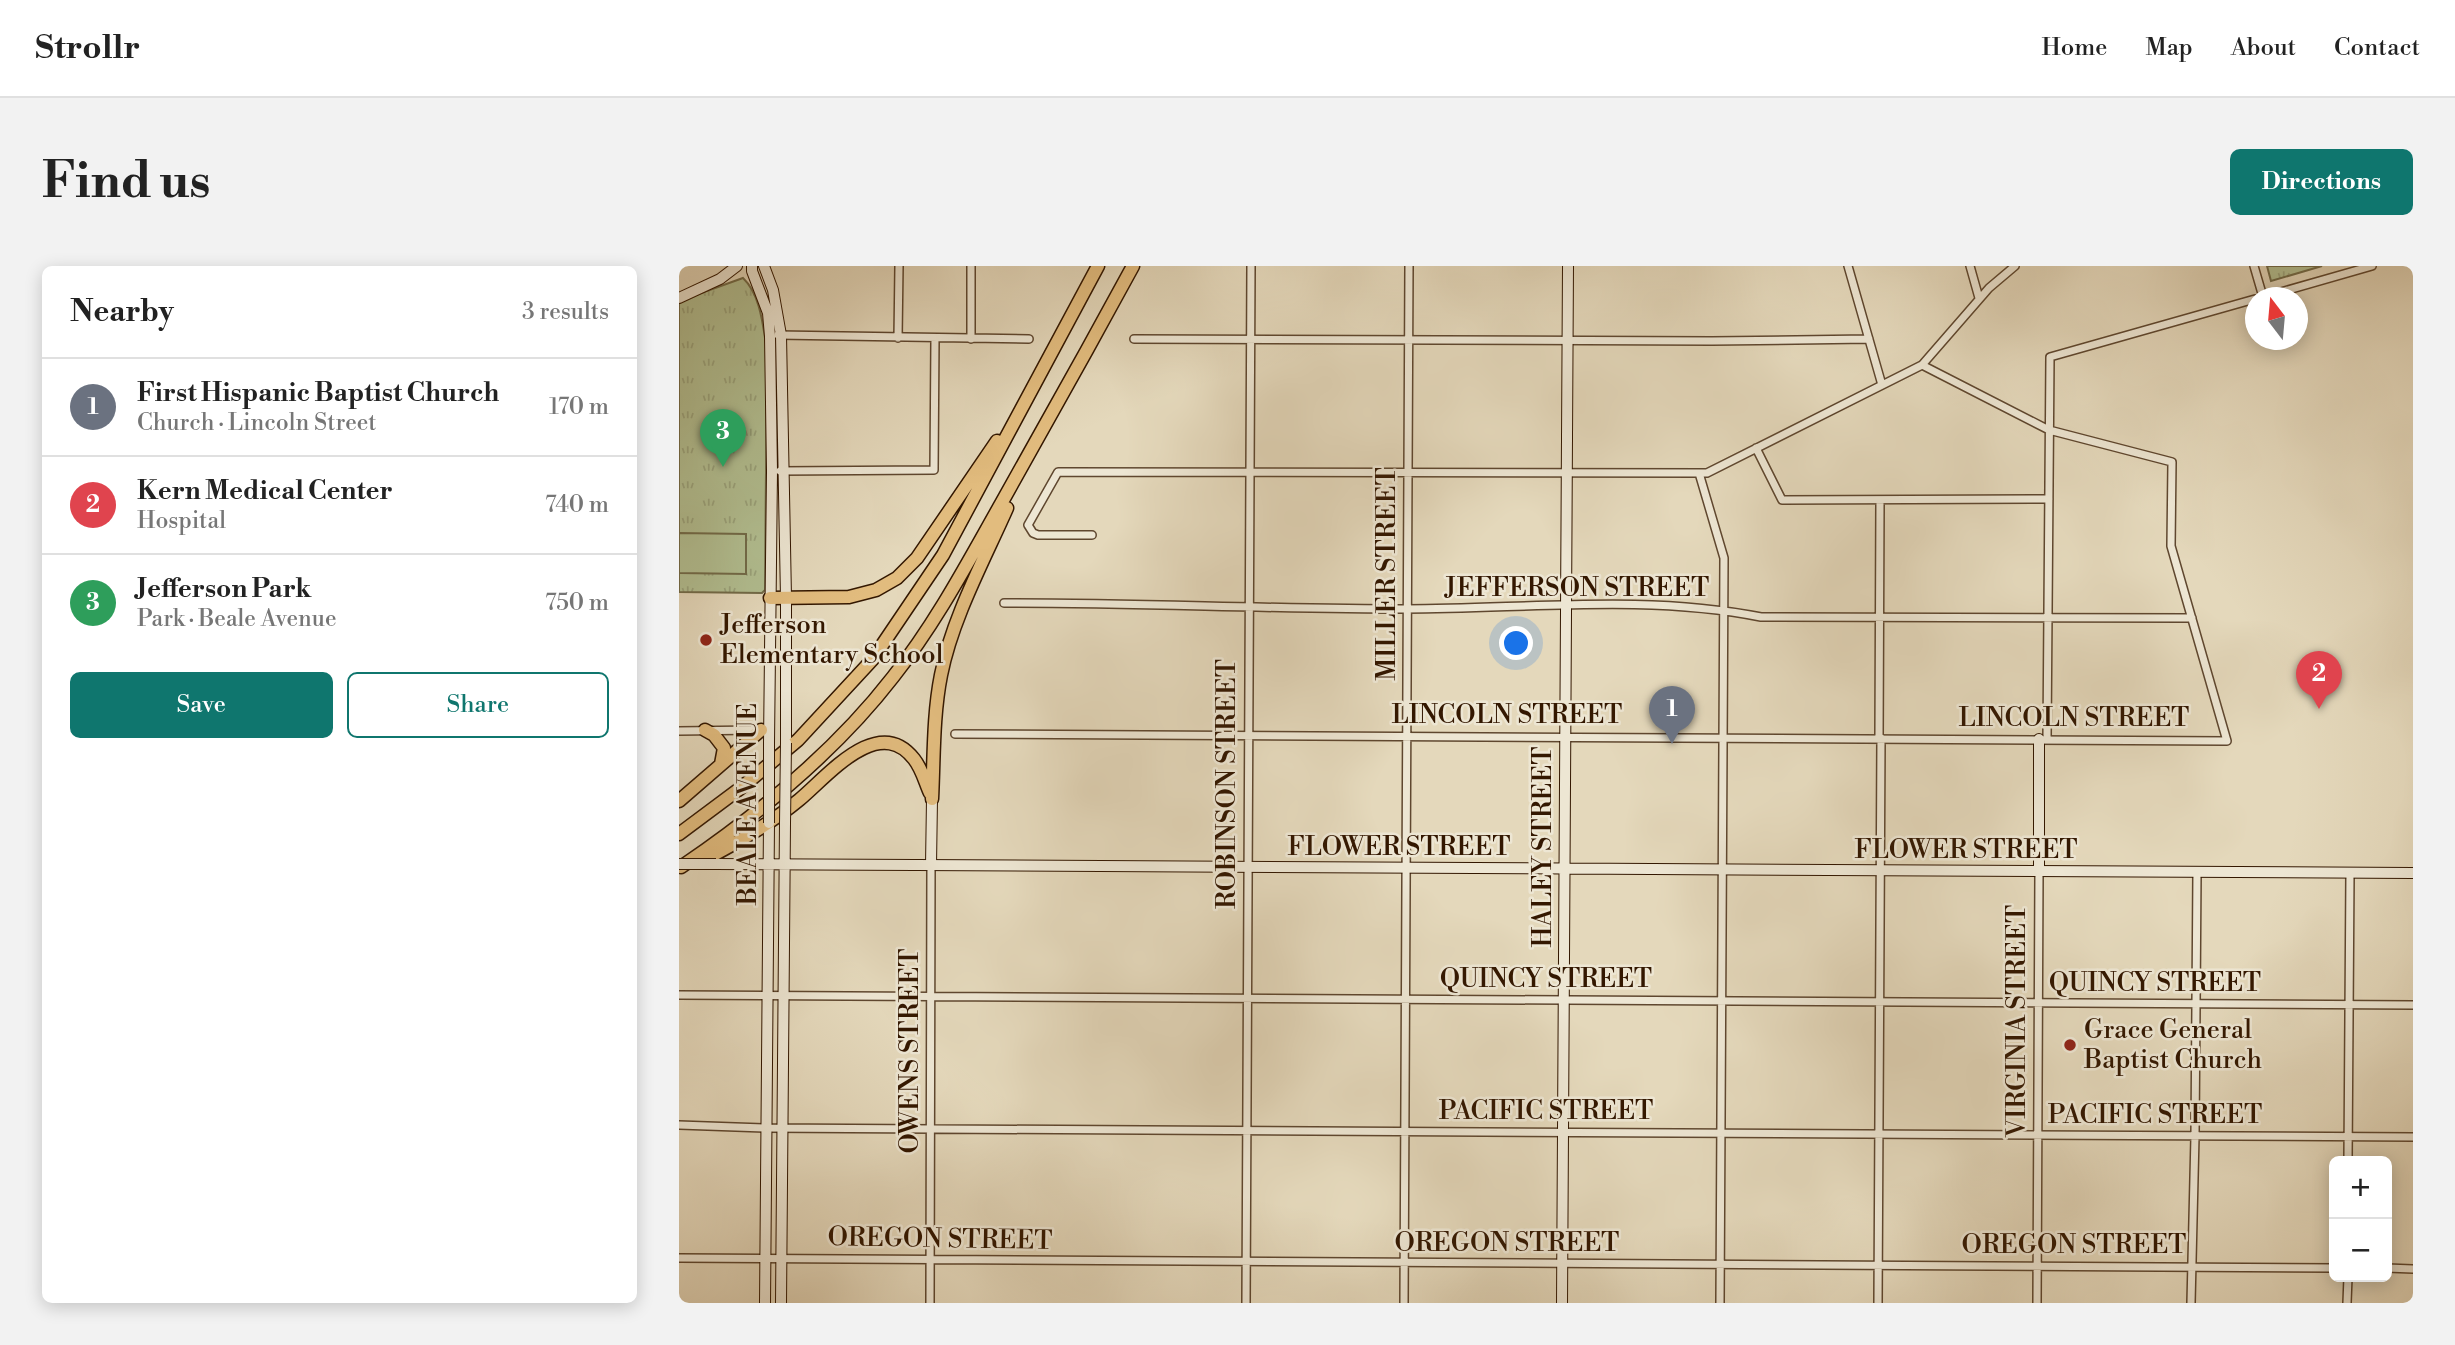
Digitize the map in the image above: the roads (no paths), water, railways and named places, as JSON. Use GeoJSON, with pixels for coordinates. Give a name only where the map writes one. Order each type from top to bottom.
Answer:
{"type":"FeatureCollection","features":[{"type":"Feature","properties":{"kind":"highway"},"geometry":{"type":"LineString","coordinates":[[679,834],[742,787],[798,740],[872,660],[943,555],[1098,266]]}},
{"type":"Feature","properties":{"kind":"highway"},"geometry":{"type":"LineString","coordinates":[[679,868],[804,773],[892,679],[950,594],[1133,266]]}},
{"type":"Feature","properties":{"kind":"highway"},"geometry":{"type":"LineString","coordinates":[[770,597],[849,597],[876,590],[897,578],[917,558],[1029,394]]}},
{"type":"Feature","properties":{"kind":"highway"},"geometry":{"type":"LineString","coordinates":[[932,799],[936,714],[946,655],[1035,443]]}},
{"type":"Feature","properties":{"kind":"highway"},"geometry":{"type":"LineString","coordinates":[[705,730],[720,740],[724,748],[721,764]]}},
{"type":"Feature","properties":{"kind":"highway"},"geometry":{"type":"LineString","coordinates":[[679,800],[765,730]]}},
{"type":"Feature","properties":{"kind":"highway"},"geometry":{"type":"LineString","coordinates":[[679,868],[768,824],[852,754],[874,744],[895,746],[906,751],[921,771],[932,799]]}},
{"type":"Feature","properties":{"kind":"main road"},"geometry":{"type":"LineString","coordinates":[[679,298],[720,279],[737,266]]}},
{"type":"Feature","properties":{"kind":"main road","name":"BEALE AVENUE"},"geometry":{"type":"LineString","coordinates":[[752,266],[776,335]]}},
{"type":"Feature","properties":{"kind":"main road","name":"BEALE AVENUE"},"geometry":{"type":"LineString","coordinates":[[764,266],[773,290],[776,335],[778,471],[786,598],[782,1303]]}},
{"type":"Feature","properties":{"kind":"main road","name":"HALEY STREET"},"geometry":{"type":"LineString","coordinates":[[1562,1303],[1568,266]]}},
{"type":"Feature","properties":{"kind":"main road","name":"BEALE AVENUE"},"geometry":{"type":"LineString","coordinates":[[765,1303],[769,743],[765,730],[778,471]]}},
{"type":"Feature","properties":{"kind":"main road"},"geometry":{"type":"LineString","coordinates":[[765,730],[785,729]]}},
{"type":"Feature","properties":{"kind":"main road","name":"VIRGINIA STREET"},"geometry":{"type":"LineString","coordinates":[[2039,871],[2043,739]]}},
{"type":"Feature","properties":{"kind":"main road","name":"OWENS STREET"},"geometry":{"type":"LineString","coordinates":[[932,799],[932,865]]}},
{"type":"Feature","properties":{"kind":"main road","name":"FLOWER STREET"},"geometry":{"type":"LineString","coordinates":[[679,868],[716,864],[785,863],[2413,873]]}},
{"type":"Feature","properties":{"kind":"street"},"geometry":{"type":"LineString","coordinates":[[898,338],[899,266]]}},
{"type":"Feature","properties":{"kind":"street"},"geometry":{"type":"LineString","coordinates":[[971,266],[971,339]]}},
{"type":"Feature","properties":{"kind":"street","name":"ROBINSON STREET"},"geometry":{"type":"LineString","coordinates":[[1246,1303],[1251,266]]}},
{"type":"Feature","properties":{"kind":"street","name":"MILLER STREET"},"geometry":{"type":"LineString","coordinates":[[1404,1303],[1409,266]]}},
{"type":"Feature","properties":{"kind":"street"},"geometry":{"type":"LineString","coordinates":[[1848,266],[1882,385]]}},
{"type":"Feature","properties":{"kind":"street"},"geometry":{"type":"LineString","coordinates":[[1970,266],[1979,299]]}},
{"type":"Feature","properties":{"kind":"street"},"geometry":{"type":"LineString","coordinates":[[1092,535],[1038,534],[1029,529],[1028,525],[1058,472],[1707,473],[1922,365],[1979,299],[2015,266]]}},
{"type":"Feature","properties":{"kind":"street"},"geometry":{"type":"LineString","coordinates":[[2254,266],[2257,287]]}},
{"type":"Feature","properties":{"kind":"street"},"geometry":{"type":"LineString","coordinates":[[2298,287],[2372,266]]}},
{"type":"Feature","properties":{"kind":"street","name":"VIRGINIA STREET"},"geometry":{"type":"LineString","coordinates":[[2043,739],[2050,357],[2245,302]]}},
{"type":"Feature","properties":{"kind":"street"},"geometry":{"type":"LineString","coordinates":[[776,335],[1029,339]]}},
{"type":"Feature","properties":{"kind":"street"},"geometry":{"type":"LineString","coordinates":[[778,471],[934,470],[935,338]]}},
{"type":"Feature","properties":{"kind":"street"},"geometry":{"type":"LineString","coordinates":[[1134,339],[1869,339]]}},
{"type":"Feature","properties":{"kind":"street"},"geometry":{"type":"LineString","coordinates":[[1922,365],[2049,430],[2172,463],[2171,546],[2192,618]]}},
{"type":"Feature","properties":{"kind":"street"},"geometry":{"type":"LineString","coordinates":[[1756,448],[1782,500],[2049,499]]}},
{"type":"Feature","properties":{"kind":"street"},"geometry":{"type":"LineString","coordinates":[[1699,473],[1724,558],[1720,1303]]}},
{"type":"Feature","properties":{"kind":"street"},"geometry":{"type":"LineString","coordinates":[[1878,1303],[1880,501]]}},
{"type":"Feature","properties":{"kind":"street","name":"JEFFERSON STREET"},"geometry":{"type":"LineString","coordinates":[[1004,603],[1408,609],[1566,605],[1722,609],[1761,617],[2192,618]]}},
{"type":"Feature","properties":{"kind":"street","name":"LINCOLN STREET"},"geometry":{"type":"LineString","coordinates":[[955,734],[2227,741],[2192,618]]}},
{"type":"Feature","properties":{"kind":"street"},"geometry":{"type":"LineString","coordinates":[[679,731],[765,730]]}},
{"type":"Feature","properties":{"kind":"street","name":"OWENS STREET"},"geometry":{"type":"LineString","coordinates":[[930,1303],[932,865]]}},
{"type":"Feature","properties":{"kind":"street","name":"VIRGINIA STREET"},"geometry":{"type":"LineString","coordinates":[[2036,1303],[2039,871]]}},
{"type":"Feature","properties":{"kind":"street"},"geometry":{"type":"LineString","coordinates":[[2191,1303],[2197,872]]}},
{"type":"Feature","properties":{"kind":"street"},"geometry":{"type":"LineString","coordinates":[[2349,1156],[2350,873]]}},
{"type":"Feature","properties":{"kind":"street","name":"QUINCY STREET"},"geometry":{"type":"LineString","coordinates":[[679,995],[2413,1005]]}},
{"type":"Feature","properties":{"kind":"street","name":"PACIFIC STREET"},"geometry":{"type":"LineString","coordinates":[[679,1125],[767,1128],[2413,1137]]}},
{"type":"Feature","properties":{"kind":"street","name":"OREGON STREET"},"geometry":{"type":"LineString","coordinates":[[679,1258],[2329,1268]]}},
{"type":"Feature","properties":{"kind":"street"},"geometry":{"type":"LineString","coordinates":[[2392,1268],[2413,1269]]}},
{"type":"Feature","properties":{"kind":"street"},"geometry":{"type":"LineString","coordinates":[[2347,1303],[2348,1282]]}},
{"type":"Feature","properties":{"kind":"place","name":"Jefferson Park"},"geometry":{"type":"Point","coordinates":[723,467]}},
{"type":"Feature","properties":{"kind":"place","name":"Jefferson Elementary School"},"geometry":{"type":"Point","coordinates":[706,640]}},
{"type":"Feature","properties":{"kind":"place","name":"Kern Medical Center"},"geometry":{"type":"Point","coordinates":[2319,709]}},
{"type":"Feature","properties":{"kind":"place","name":"First Hispanic Baptist Church"},"geometry":{"type":"Point","coordinates":[1672,744]}},
{"type":"Feature","properties":{"kind":"place","name":"Grace General Baptist Church"},"geometry":{"type":"Point","coordinates":[2070,1045]}}]}
